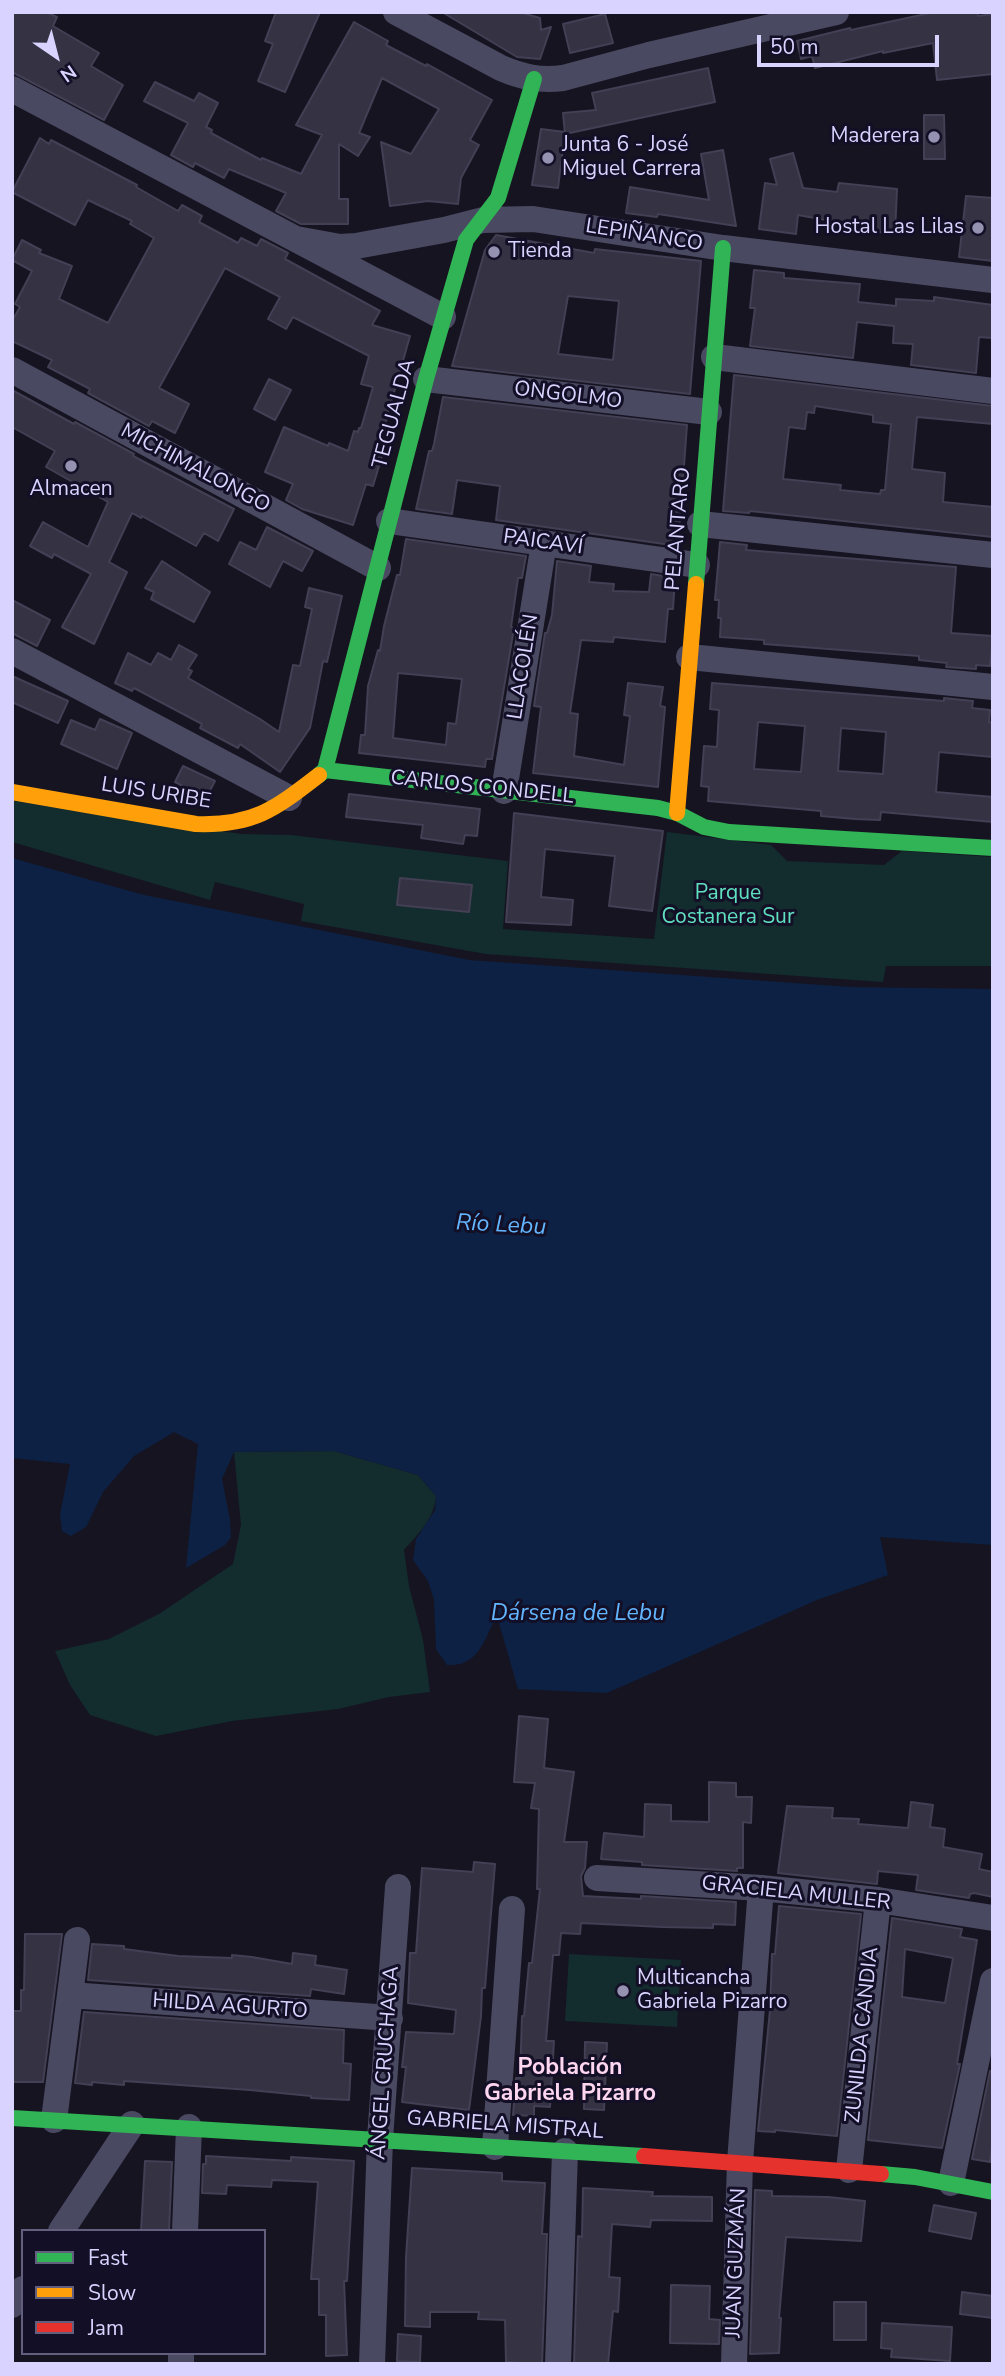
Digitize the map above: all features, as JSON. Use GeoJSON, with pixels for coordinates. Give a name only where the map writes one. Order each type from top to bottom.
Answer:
{"type":"FeatureCollection","features":[{"type":"Feature","properties":{"kind":"street"},"geometry":{"type":"LineString","coordinates":[[396,12],[501,68],[534,79],[547,80],[836,12]]}},
{"type":"Feature","properties":{"kind":"street","name":"TEGUALDA"},"geometry":{"type":"LineString","coordinates":[[325,771],[426,379],[466,240],[498,198],[534,79]]}},
{"type":"Feature","properties":{"kind":"street","name":"LEPIÑANCO"},"geometry":{"type":"LineString","coordinates":[[12,89],[443,317]]}},
{"type":"Feature","properties":{"kind":"street","name":"LEPIÑANCO"},"geometry":{"type":"LineString","coordinates":[[296,239],[340,247],[356,246],[483,220],[533,219],[723,248],[993,279]]}},
{"type":"Feature","properties":{"kind":"street","name":"PELANTARO"},"geometry":{"type":"LineString","coordinates":[[677,813],[723,248]]}},
{"type":"Feature","properties":{"kind":"street"},"geometry":{"type":"LineString","coordinates":[[714,357],[993,391]]}},
{"type":"Feature","properties":{"kind":"street","name":"MICHIMALONGO"},"geometry":{"type":"LineString","coordinates":[[12,370],[378,568]]}},
{"type":"Feature","properties":{"kind":"street","name":"ONGOLMO"},"geometry":{"type":"LineString","coordinates":[[426,379],[709,412]]}},
{"type":"Feature","properties":{"kind":"street","name":"PAICAVÍ"},"geometry":{"type":"LineString","coordinates":[[389,521],[697,565]]}},
{"type":"Feature","properties":{"kind":"street"},"geometry":{"type":"LineString","coordinates":[[700,524],[993,555]]}},
{"type":"Feature","properties":{"kind":"street","name":"LLACOLÉN"},"geometry":{"type":"LineString","coordinates":[[504,791],[544,543]]}},
{"type":"Feature","properties":{"kind":"street"},"geometry":{"type":"LineString","coordinates":[[12,651],[289,798],[325,771]]}},
{"type":"Feature","properties":{"kind":"street"},"geometry":{"type":"LineString","coordinates":[[690,657],[993,687]]}},
{"type":"Feature","properties":{"kind":"street","name":"CARLOS CONDELL"},"geometry":{"type":"LineString","coordinates":[[325,771],[658,808],[677,813],[704,827],[729,832],[993,848]]}},
{"type":"Feature","properties":{"kind":"street","name":"LUIS URIBE"},"geometry":{"type":"LineString","coordinates":[[12,792],[213,825],[258,818],[289,798]]}},
{"type":"Feature","properties":{"kind":"street","name":"GRACIELA MULLER"},"geometry":{"type":"LineString","coordinates":[[597,1878],[761,1888],[878,1900],[993,1918]]}},
{"type":"Feature","properties":{"kind":"street","name":"ÁNGEL CRUCHAGA"},"geometry":{"type":"LineString","coordinates":[[372,2364],[380,2140],[398,1887]]}},
{"type":"Feature","properties":{"kind":"street","name":"JUAN GUZMÁN"},"geometry":{"type":"LineString","coordinates":[[734,2364],[740,2162],[761,1888]]}},
{"type":"Feature","properties":{"kind":"street","name":"ZUNILDA CANDIA"},"geometry":{"type":"LineString","coordinates":[[849,2170],[878,1900]]}},
{"type":"Feature","properties":{"kind":"street"},"geometry":{"type":"LineString","coordinates":[[495,2147],[512,1909]]}},
{"type":"Feature","properties":{"kind":"street"},"geometry":{"type":"LineString","coordinates":[[54,2120],[77,1940]]}},
{"type":"Feature","properties":{"kind":"street"},"geometry":{"type":"LineString","coordinates":[[951,2183],[993,1981]]}},
{"type":"Feature","properties":{"kind":"street","name":"HILDA AGURTO"},"geometry":{"type":"LineString","coordinates":[[70,1995],[390,2018]]}},
{"type":"Feature","properties":{"kind":"street","name":"GABRIELA MISTRAL"},"geometry":{"type":"LineString","coordinates":[[12,2118],[849,2170],[915,2177],[993,2192]]}},
{"type":"Feature","properties":{"kind":"street"},"geometry":{"type":"LineString","coordinates":[[62,2229],[132,2124]]}},
{"type":"Feature","properties":{"kind":"street"},"geometry":{"type":"LineString","coordinates":[[185,2229],[188,2127]]}},
{"type":"Feature","properties":{"kind":"street"},"geometry":{"type":"LineString","coordinates":[[558,2364],[565,2151]]}},
{"type":"Feature","properties":{"kind":"green space","name":"Parque Costanera Sur"},"geometry":{"type":"Polygon","coordinates":[[[12,799],[241,834],[291,835],[508,861],[503,929],[654,939],[667,832],[771,845],[787,861],[884,865],[902,851],[993,857],[993,966],[886,966],[883,982],[486,954],[301,921],[304,904],[215,882],[210,900],[12,842],[12,799]]]}},
{"type":"Feature","properties":{"kind":"green space"},"geometry":{"type":"Polygon","coordinates":[[[334,1451],[418,1475],[436,1496],[429,1519],[404,1550],[409,1586],[423,1640],[430,1692],[389,1697],[338,1709],[232,1721],[156,1736],[90,1715],[70,1685],[55,1651],[109,1639],[159,1614],[233,1564],[241,1525],[234,1452],[334,1451]]]}},
{"type":"Feature","properties":{"kind":"green space","name":"Multicancha Gabriela Pizarro"},"geometry":{"type":"Polygon","coordinates":[[[569,1954],[681,1960],[677,2027],[565,2021],[569,1954]]]}},
{"type":"Feature","properties":{"kind":"water"},"geometry":{"type":"Polygon","coordinates":[[[12,858],[144,895],[469,960],[851,987],[993,989],[993,1545],[880,1537],[888,1575],[817,1600],[607,1693],[518,1689],[497,1616],[484,1642],[473,1656],[458,1664],[447,1665],[436,1649],[434,1600],[428,1581],[413,1560],[416,1539],[435,1510],[436,1496],[418,1475],[334,1451],[234,1452],[222,1479],[231,1537],[225,1545],[186,1568],[198,1444],[174,1432],[134,1456],[103,1492],[86,1527],[71,1536],[62,1531],[60,1515],[70,1464],[12,1458],[12,858]]]}},
{"type":"Feature","properties":{"kind":"building"},"geometry":{"type":"Polygon","coordinates":[[[12,12],[46,12],[57,17],[53,26],[99,53],[91,66],[123,85],[104,120],[12,72],[12,12]]]}},
{"type":"Feature","properties":{"kind":"building"},"geometry":{"type":"Polygon","coordinates":[[[276,12],[320,12],[285,92],[258,81],[273,44],[265,41],[276,12]]]}},
{"type":"Feature","properties":{"kind":"building"},"geometry":{"type":"Polygon","coordinates":[[[442,12],[519,12],[540,18],[541,30],[551,27],[540,59],[517,57],[442,12]]]}},
{"type":"Feature","properties":{"kind":"building"},"geometry":{"type":"Polygon","coordinates":[[[935,12],[977,12],[978,16],[993,14],[993,74],[937,80],[933,43],[883,51],[815,68],[812,56],[801,59],[797,41],[935,12]]]}},
{"type":"Feature","properties":{"kind":"building"},"geometry":{"type":"Polygon","coordinates":[[[605,14],[613,43],[570,53],[563,24],[605,14]]]}},
{"type":"Feature","properties":{"kind":"building"},"geometry":{"type":"Polygon","coordinates":[[[354,22],[388,41],[386,45],[492,100],[470,140],[479,145],[461,178],[458,204],[428,201],[390,206],[381,142],[411,154],[439,109],[382,78],[359,133],[370,137],[358,156],[339,144],[339,199],[348,199],[348,224],[301,224],[276,211],[286,193],[229,169],[224,178],[195,163],[193,167],[171,155],[188,123],[144,101],[155,82],[194,101],[199,93],[218,103],[206,127],[212,130],[211,133],[261,160],[262,158],[301,174],[322,135],[296,125],[354,22]]]}},
{"type":"Feature","properties":{"kind":"building"},"geometry":{"type":"Polygon","coordinates":[[[708,68],[715,102],[565,134],[563,113],[596,110],[592,93],[708,68]]]}},
{"type":"Feature","properties":{"kind":"building","name":"Maderera"},"geometry":{"type":"Polygon","coordinates":[[[924,115],[944,115],[945,159],[924,159],[924,115]]]}},
{"type":"Feature","properties":{"kind":"building","name":"Junta 6 - José Miguel Carrera"},"geometry":{"type":"Polygon","coordinates":[[[541,129],[565,132],[558,188],[532,185],[541,129]]]}},
{"type":"Feature","properties":{"kind":"building"},"geometry":{"type":"Polygon","coordinates":[[[40,138],[49,144],[51,140],[137,185],[136,187],[178,211],[182,205],[202,216],[199,222],[238,243],[241,238],[257,246],[261,239],[288,253],[285,259],[380,311],[372,325],[410,336],[382,435],[388,436],[373,486],[366,484],[353,525],[302,509],[286,500],[293,484],[265,472],[284,427],[328,446],[329,443],[348,451],[354,431],[358,432],[361,428],[373,387],[361,384],[369,356],[293,317],[286,329],[268,319],[280,297],[225,268],[159,388],[189,404],[175,433],[152,421],[149,426],[88,393],[90,389],[48,367],[52,360],[12,341],[12,321],[20,307],[15,304],[32,271],[12,260],[22,240],[41,250],[39,253],[72,266],[59,299],[108,323],[154,238],[130,224],[132,221],[88,200],[75,225],[12,192],[40,138]]]}},
{"type":"Feature","properties":{"kind":"building"},"geometry":{"type":"Polygon","coordinates":[[[723,150],[736,226],[658,214],[657,217],[626,213],[630,187],[709,200],[701,154],[723,150]]]}},
{"type":"Feature","properties":{"kind":"building"},"geometry":{"type":"Polygon","coordinates":[[[793,153],[803,188],[837,192],[839,183],[897,189],[895,233],[859,231],[859,226],[798,215],[796,234],[759,229],[765,183],[777,185],[770,159],[793,153]]]}},
{"type":"Feature","properties":{"kind":"building","name":"Hostal Las Lilas"},"geometry":{"type":"Polygon","coordinates":[[[966,196],[993,198],[993,261],[959,257],[966,196]]]}},
{"type":"Feature","properties":{"kind":"building"},"geometry":{"type":"Polygon","coordinates":[[[496,235],[594,253],[595,249],[701,261],[690,394],[452,366],[485,250],[496,235]],[[568,296],[558,354],[613,360],[619,301],[568,296]]]}},
{"type":"Feature","properties":{"kind":"building"},"geometry":{"type":"Polygon","coordinates":[[[754,270],[784,273],[784,278],[860,284],[858,302],[896,306],[896,299],[934,301],[934,297],[993,305],[993,338],[979,337],[976,373],[911,365],[913,344],[893,343],[894,326],[857,322],[853,358],[750,346],[755,308],[750,308],[754,270]]]}},
{"type":"Feature","properties":{"kind":"building"},"geometry":{"type":"Polygon","coordinates":[[[734,375],[993,406],[993,424],[917,417],[912,469],[945,473],[943,502],[993,507],[993,537],[750,511],[723,511],[734,375]],[[815,406],[814,413],[807,412],[805,429],[789,427],[783,479],[841,485],[840,490],[880,494],[881,490],[885,490],[891,424],[873,422],[873,415],[815,406]]]}},
{"type":"Feature","properties":{"kind":"building"},"geometry":{"type":"Polygon","coordinates":[[[269,379],[291,390],[275,420],[254,409],[269,379]]]}},
{"type":"Feature","properties":{"kind":"building"},"geometry":{"type":"Polygon","coordinates":[[[12,390],[234,509],[218,541],[204,533],[196,546],[132,513],[109,562],[127,572],[94,644],[62,627],[91,574],[54,554],[52,558],[30,546],[43,522],[88,547],[108,502],[46,467],[55,451],[12,427],[12,390]]]}},
{"type":"Feature","properties":{"kind":"building"},"geometry":{"type":"Polygon","coordinates":[[[443,397],[687,425],[678,546],[496,520],[500,486],[457,480],[452,514],[416,509],[429,451],[432,451],[434,444],[443,397]]]}},
{"type":"Feature","properties":{"kind":"building"},"geometry":{"type":"Polygon","coordinates":[[[267,527],[313,551],[302,571],[283,561],[270,587],[229,564],[240,542],[256,550],[267,527]]]}},
{"type":"Feature","properties":{"kind":"building"},"geometry":{"type":"Polygon","coordinates":[[[406,539],[526,556],[522,578],[518,578],[511,627],[514,628],[492,759],[486,759],[485,767],[359,753],[361,735],[365,735],[368,686],[378,650],[380,651],[397,575],[400,575],[406,539]],[[398,673],[393,738],[446,745],[448,723],[456,724],[462,679],[398,673]]]}},
{"type":"Feature","properties":{"kind":"building"},"geometry":{"type":"Polygon","coordinates":[[[720,542],[747,545],[746,550],[956,567],[951,633],[993,636],[990,666],[976,665],[976,669],[946,667],[947,663],[919,660],[919,656],[764,644],[764,640],[720,637],[719,600],[715,600],[720,542]]]}},
{"type":"Feature","properties":{"kind":"building"},"geometry":{"type":"Polygon","coordinates":[[[162,561],[210,592],[194,622],[151,599],[154,592],[145,588],[162,561]]]}},
{"type":"Feature","properties":{"kind":"building"},"geometry":{"type":"Polygon","coordinates":[[[557,561],[591,566],[589,582],[614,584],[613,591],[649,592],[651,574],[675,578],[673,609],[668,609],[665,642],[614,637],[613,642],[581,640],[570,713],[578,714],[574,756],[624,765],[630,716],[624,715],[628,683],[663,687],[660,706],[665,707],[658,787],[533,773],[541,707],[534,706],[545,633],[552,615],[557,561]]]}},
{"type":"Feature","properties":{"kind":"building"},"geometry":{"type":"Polygon","coordinates":[[[309,588],[342,596],[327,662],[323,661],[310,728],[280,772],[240,744],[238,748],[200,728],[202,724],[134,688],[132,691],[115,683],[128,653],[151,665],[158,653],[171,660],[179,645],[197,655],[188,669],[192,671],[188,678],[279,732],[293,665],[300,666],[312,609],[305,607],[309,588]]]}},
{"type":"Feature","properties":{"kind":"building"},"geometry":{"type":"Polygon","coordinates":[[[12,600],[50,620],[37,646],[12,633],[12,600]]]}},
{"type":"Feature","properties":{"kind":"building"},"geometry":{"type":"Polygon","coordinates":[[[12,676],[68,701],[58,723],[12,702],[12,676]]]}},
{"type":"Feature","properties":{"kind":"building"},"geometry":{"type":"Polygon","coordinates":[[[712,683],[973,701],[972,708],[990,710],[989,722],[993,723],[993,757],[939,752],[936,792],[993,797],[993,822],[881,812],[880,820],[855,819],[821,816],[821,811],[708,801],[709,787],[701,786],[704,746],[717,747],[719,710],[710,709],[712,683]],[[758,722],[754,769],[801,772],[805,726],[758,722]],[[841,728],[838,771],[883,774],[886,732],[841,728]]]}},
{"type":"Feature","properties":{"kind":"building"},"geometry":{"type":"Polygon","coordinates":[[[100,719],[132,733],[117,769],[61,744],[71,720],[95,730],[100,719]]]}},
{"type":"Feature","properties":{"kind":"building"},"geometry":{"type":"Polygon","coordinates":[[[183,766],[215,781],[206,798],[175,782],[183,766]]]}},
{"type":"Feature","properties":{"kind":"building"},"geometry":{"type":"Polygon","coordinates":[[[349,794],[480,809],[477,836],[465,835],[463,844],[421,838],[423,825],[346,817],[349,794]]]}},
{"type":"Feature","properties":{"kind":"building"},"geometry":{"type":"Polygon","coordinates":[[[514,813],[663,831],[652,911],[609,906],[615,856],[545,849],[541,897],[573,900],[571,925],[506,922],[514,813]]]}},
{"type":"Feature","properties":{"kind":"building"},"geometry":{"type":"Polygon","coordinates":[[[400,878],[472,885],[469,912],[397,905],[400,878]]]}},
{"type":"Feature","properties":{"kind":"building"},"geometry":{"type":"Polygon","coordinates":[[[519,1716],[548,1719],[544,1768],[574,1772],[564,1842],[587,1842],[585,1868],[581,1876],[583,1896],[641,1899],[641,1896],[736,1902],[735,1925],[713,1924],[713,1928],[581,1923],[580,1934],[561,1933],[559,1955],[553,1955],[546,2041],[554,2041],[550,2107],[534,2106],[534,2116],[513,2115],[516,2078],[520,2078],[522,2016],[529,1963],[532,1963],[540,1889],[537,1889],[539,1809],[531,1808],[535,1783],[514,1782],[519,1716]]]}},
{"type":"Feature","properties":{"kind":"building"},"geometry":{"type":"Polygon","coordinates":[[[709,1782],[736,1783],[736,1797],[752,1797],[751,1823],[743,1822],[743,1868],[737,1868],[737,1871],[642,1865],[642,1862],[601,1859],[604,1833],[644,1837],[645,1804],[671,1805],[671,1821],[709,1822],[709,1782]]]}},
{"type":"Feature","properties":{"kind":"building"},"geometry":{"type":"Polygon","coordinates":[[[911,1802],[933,1805],[930,1827],[945,1829],[943,1847],[982,1854],[979,1869],[993,1872],[993,1897],[974,1893],[970,1894],[969,1898],[916,1890],[918,1875],[878,1871],[877,1884],[778,1873],[787,1806],[833,1808],[832,1818],[859,1819],[858,1824],[908,1828],[911,1802]]]}},
{"type":"Feature","properties":{"kind":"building"},"geometry":{"type":"Polygon","coordinates":[[[474,1862],[495,1864],[485,1988],[482,1988],[469,2110],[402,2102],[406,2032],[454,2034],[456,2010],[408,2003],[410,1953],[416,1953],[422,1868],[473,1872],[474,1862]]]}},
{"type":"Feature","properties":{"kind":"building"},"geometry":{"type":"Polygon","coordinates":[[[779,1906],[861,1914],[837,2136],[758,2131],[770,2010],[772,1954],[775,1954],[779,1906]]]}},
{"type":"Feature","properties":{"kind":"building"},"geometry":{"type":"Polygon","coordinates":[[[892,1918],[962,1929],[960,1937],[977,1940],[957,2064],[960,2064],[942,2148],[868,2140],[892,1918]],[[905,1949],[902,1997],[945,2003],[953,1958],[905,1949]]]}},
{"type":"Feature","properties":{"kind":"building"},"geometry":{"type":"Polygon","coordinates":[[[25,1934],[62,1934],[43,2082],[12,2082],[12,2011],[21,2011],[25,1934]]]}},
{"type":"Feature","properties":{"kind":"building"},"geometry":{"type":"Polygon","coordinates":[[[92,1944],[124,1946],[124,1949],[178,1956],[232,1958],[232,1955],[292,1964],[293,1953],[316,1956],[315,1965],[347,1970],[344,1994],[311,1989],[310,1996],[88,1980],[92,1944]]]}},
{"type":"Feature","properties":{"kind":"building"},"geometry":{"type":"Polygon","coordinates":[[[84,2012],[344,2030],[343,2063],[351,2064],[349,2100],[124,2081],[124,2085],[75,2083],[84,2012]]]}},
{"type":"Feature","properties":{"kind":"building"},"geometry":{"type":"Polygon","coordinates":[[[585,2042],[607,2043],[604,2110],[584,2109],[585,2042]]]}},
{"type":"Feature","properties":{"kind":"building"},"geometry":{"type":"Polygon","coordinates":[[[990,2071],[993,2071],[993,2140],[990,2162],[972,2159],[990,2071]]]}},
{"type":"Feature","properties":{"kind":"building"},"geometry":{"type":"Polygon","coordinates":[[[206,2156],[291,2161],[291,2157],[354,2161],[347,2281],[344,2281],[347,2355],[326,2356],[326,2315],[319,2315],[319,2279],[311,2279],[318,2182],[272,2180],[271,2187],[227,2185],[226,2194],[202,2193],[203,2164],[206,2164],[206,2156]]]}},
{"type":"Feature","properties":{"kind":"building"},"geometry":{"type":"Polygon","coordinates":[[[145,2161],[172,2162],[169,2229],[141,2229],[145,2161]]]}},
{"type":"Feature","properties":{"kind":"building"},"geometry":{"type":"Polygon","coordinates":[[[412,2168],[502,2173],[502,2181],[545,2183],[542,2234],[547,2234],[542,2364],[506,2362],[505,2320],[478,2319],[479,2312],[430,2312],[430,2327],[405,2326],[412,2168]]]}},
{"type":"Feature","properties":{"kind":"building"},"geometry":{"type":"Polygon","coordinates":[[[583,2188],[653,2192],[652,2196],[712,2197],[712,2221],[651,2220],[650,2227],[612,2224],[609,2277],[620,2278],[618,2312],[613,2311],[608,2364],[574,2364],[578,2236],[582,2237],[583,2188]]]}},
{"type":"Feature","properties":{"kind":"building"},"geometry":{"type":"Polygon","coordinates":[[[755,2190],[772,2191],[772,2196],[865,2201],[861,2241],[786,2237],[779,2318],[779,2353],[750,2354],[755,2190]]]}},
{"type":"Feature","properties":{"kind":"building"},"geometry":{"type":"Polygon","coordinates":[[[934,2205],[976,2213],[971,2239],[929,2231],[934,2205]]]}},
{"type":"Feature","properties":{"kind":"building"},"geometry":{"type":"Polygon","coordinates":[[[671,2285],[710,2286],[709,2319],[720,2320],[719,2344],[670,2343],[671,2285]]]}},
{"type":"Feature","properties":{"kind":"building"},"geometry":{"type":"Polygon","coordinates":[[[962,2292],[993,2296],[993,2318],[960,2314],[962,2292]]]}},
{"type":"Feature","properties":{"kind":"building"},"geometry":{"type":"Polygon","coordinates":[[[834,2302],[866,2302],[866,2340],[834,2340],[834,2302]]]}},
{"type":"Feature","properties":{"kind":"building"},"geometry":{"type":"Polygon","coordinates":[[[882,2323],[952,2327],[950,2361],[891,2357],[892,2349],[881,2348],[882,2323]]]}},
{"type":"Feature","properties":{"kind":"building"},"geometry":{"type":"Polygon","coordinates":[[[398,2334],[421,2336],[420,2362],[397,2361],[398,2334]]]}},
{"type":"Feature","properties":{"kind":"traffic: fast"},"geometry":{"type":"LineString","coordinates":[[325,770],[426,379],[466,240],[498,198],[534,79]]}},
{"type":"Feature","properties":{"kind":"traffic: fast"},"geometry":{"type":"LineString","coordinates":[[696,584],[723,248]]}},
{"type":"Feature","properties":{"kind":"traffic: fast"},"geometry":{"type":"LineString","coordinates":[[319,775],[325,770],[658,808],[677,813],[704,827],[729,832],[993,848]]}},
{"type":"Feature","properties":{"kind":"traffic: fast"},"geometry":{"type":"LineString","coordinates":[[12,2118],[644,2156]]}},
{"type":"Feature","properties":{"kind":"traffic: fast"},"geometry":{"type":"LineString","coordinates":[[881,2174],[915,2177],[993,2192]]}},
{"type":"Feature","properties":{"kind":"traffic: slow"},"geometry":{"type":"LineString","coordinates":[[677,813],[696,584]]}},
{"type":"Feature","properties":{"kind":"traffic: slow"},"geometry":{"type":"LineString","coordinates":[[12,792],[196,824],[216,824],[263,813],[319,775]]}},
{"type":"Feature","properties":{"kind":"traffic: jam"},"geometry":{"type":"LineString","coordinates":[[644,2156],[881,2174]]}},
{"type":"Feature","properties":{"kind":"place","name":"Maderera"},"geometry":{"type":"Point","coordinates":[934,137]}},
{"type":"Feature","properties":{"kind":"place","name":"Junta 6 - José Miguel Carrera"},"geometry":{"type":"Point","coordinates":[548,158]}},
{"type":"Feature","properties":{"kind":"place","name":"Hostal Las Lilas"},"geometry":{"type":"Point","coordinates":[978,228]}},
{"type":"Feature","properties":{"kind":"place","name":"Tienda"},"geometry":{"type":"Point","coordinates":[494,252]}},
{"type":"Feature","properties":{"kind":"place","name":"Almacen"},"geometry":{"type":"Point","coordinates":[71,466]}},
{"type":"Feature","properties":{"kind":"place","name":"Multicancha Gabriela Pizarro"},"geometry":{"type":"Point","coordinates":[623,1991]}},
{"type":"Feature","properties":{"kind":"district","name":"Población Gabriela Pizarro"},"geometry":{"type":"Point","coordinates":[570,2081]}},
{"type":"Feature","properties":{"kind":"water label","name":"Río Lebu"},"geometry":{"type":"Point","coordinates":[501,1226]}},
{"type":"Feature","properties":{"kind":"water label","name":"Dársena de Lebu"},"geometry":{"type":"Point","coordinates":[578,1614]}}]}
